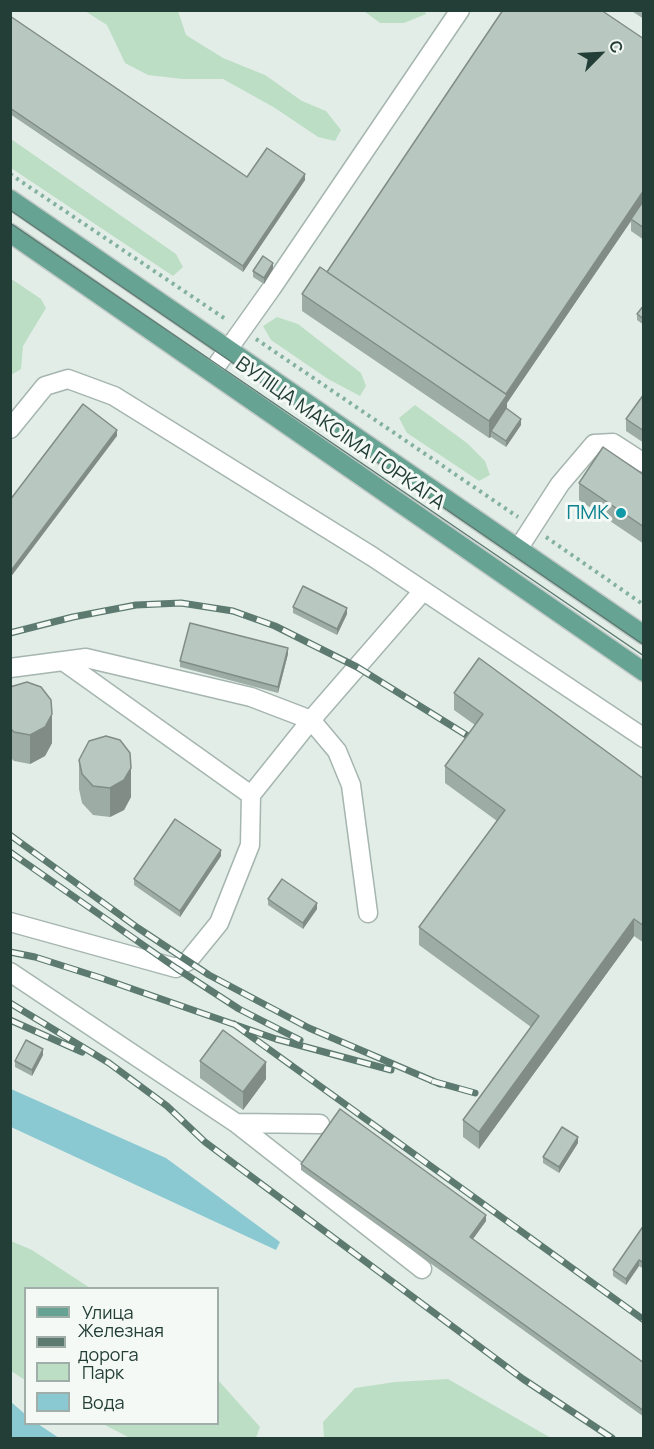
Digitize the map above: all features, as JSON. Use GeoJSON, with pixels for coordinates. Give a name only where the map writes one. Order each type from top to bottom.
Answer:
{"type":"FeatureCollection","features":[{"type":"Feature","properties":{"kind":"main road","name":"ВУЛІЦА МАКСІМА ГОРКАГА"},"geometry":{"type":"LineString","coordinates":[[10,199],[644,635]]}},
{"type":"Feature","properties":{"kind":"main road","name":"ВУЛІЦА МАКСІМА ГОРКАГА"},"geometry":{"type":"LineString","coordinates":[[10,233],[644,672]]}},
{"type":"Feature","properties":{"kind":"street"},"geometry":{"type":"LineString","coordinates":[[212,372],[460,10]]}},
{"type":"Feature","properties":{"kind":"street"},"geometry":{"type":"LineString","coordinates":[[10,429],[45,386],[68,379],[114,396],[373,557],[644,738]]}},
{"type":"Feature","properties":{"kind":"street"},"geometry":{"type":"LineString","coordinates":[[519,549],[560,484],[594,444],[613,443],[644,463]]}},
{"type":"Feature","properties":{"kind":"street"},"geometry":{"type":"LineString","coordinates":[[10,922],[176,968],[188,961],[219,922],[250,845],[251,795],[311,720],[423,591]]}},
{"type":"Feature","properties":{"kind":"street"},"geometry":{"type":"LineString","coordinates":[[10,668],[86,657],[251,697],[311,720],[337,751],[351,785],[368,913]]}},
{"type":"Feature","properties":{"kind":"street"},"geometry":{"type":"LineString","coordinates":[[63,661],[251,795]]}},
{"type":"Feature","properties":{"kind":"street"},"geometry":{"type":"LineString","coordinates":[[10,972],[236,1123],[422,1269]]}},
{"type":"Feature","properties":{"kind":"street"},"geometry":{"type":"LineString","coordinates":[[236,1123],[320,1124]]}},
{"type":"Feature","properties":{"kind":"path"},"geometry":{"type":"LineString","coordinates":[[10,174],[644,605]]}},
{"type":"Feature","properties":{"kind":"green space"},"geometry":{"type":"Polygon","coordinates":[[[85,11],[178,11],[186,35],[223,58],[265,75],[302,101],[326,111],[341,130],[335,141],[318,137],[275,108],[223,79],[182,79],[148,75],[125,63],[107,25],[85,11]]]}},
{"type":"Feature","properties":{"kind":"green space"},"geometry":{"type":"Polygon","coordinates":[[[364,11],[425,11],[426,14],[404,23],[380,23],[364,11]]]}},
{"type":"Feature","properties":{"kind":"green space"},"geometry":{"type":"Polygon","coordinates":[[[11,139],[176,254],[183,267],[173,276],[11,168],[11,139]]]}},
{"type":"Feature","properties":{"kind":"green space"},"geometry":{"type":"Polygon","coordinates":[[[10,278],[41,299],[46,308],[23,346],[21,369],[11,375],[10,278]]]}},
{"type":"Feature","properties":{"kind":"green space"},"geometry":{"type":"Polygon","coordinates":[[[277,317],[298,324],[361,373],[366,386],[360,396],[328,379],[271,340],[263,326],[277,317]]]}},
{"type":"Feature","properties":{"kind":"green space"},"geometry":{"type":"Polygon","coordinates":[[[415,405],[467,443],[485,461],[490,475],[479,481],[407,433],[399,418],[415,405]]]}},
{"type":"Feature","properties":{"kind":"green space"},"geometry":{"type":"Polygon","coordinates":[[[11,1241],[32,1250],[88,1287],[24,1287],[24,1379],[11,1371],[11,1241]]]}},
{"type":"Feature","properties":{"kind":"green space"},"geometry":{"type":"Polygon","coordinates":[[[448,1379],[551,1438],[324,1438],[323,1422],[355,1388],[395,1382],[448,1379]]]}},
{"type":"Feature","properties":{"kind":"green space"},"geometry":{"type":"Polygon","coordinates":[[[219,1381],[260,1427],[256,1438],[130,1438],[105,1425],[219,1425],[219,1381]]]}},
{"type":"Feature","properties":{"kind":"water"},"geometry":{"type":"Polygon","coordinates":[[[11,1089],[166,1158],[280,1242],[276,1250],[11,1127],[11,1089]]]}},
{"type":"Feature","properties":{"kind":"water"},"geometry":{"type":"Polygon","coordinates":[[[11,1402],[24,1413],[24,1425],[40,1425],[59,1438],[11,1438],[11,1402]]]}},
{"type":"Feature","properties":{"kind":"building"},"geometry":{"type":"Polygon","coordinates":[[[503,10],[601,10],[644,39],[644,190],[506,394],[327,272],[503,10]]]}},
{"type":"Feature","properties":{"kind":"building"},"geometry":{"type":"Polygon","coordinates":[[[10,16],[247,177],[267,148],[305,174],[243,266],[10,108],[10,16]]]}},
{"type":"Feature","properties":{"kind":"building"},"geometry":{"type":"Polygon","coordinates":[[[644,200],[644,228],[631,219],[644,200]]]}},
{"type":"Feature","properties":{"kind":"building"},"geometry":{"type":"Polygon","coordinates":[[[263,256],[273,263],[264,278],[253,271],[263,256]]]}},
{"type":"Feature","properties":{"kind":"building"},"geometry":{"type":"Polygon","coordinates":[[[320,267],[507,395],[489,421],[302,294],[320,267]]]}},
{"type":"Feature","properties":{"kind":"building"},"geometry":{"type":"Polygon","coordinates":[[[644,305],[644,319],[637,314],[644,305]]]}},
{"type":"Feature","properties":{"kind":"building"},"geometry":{"type":"Polygon","coordinates":[[[644,394],[644,431],[626,419],[644,394]]]}},
{"type":"Feature","properties":{"kind":"building"},"geometry":{"type":"Polygon","coordinates":[[[83,404],[117,430],[10,572],[10,500],[83,404]]]}},
{"type":"Feature","properties":{"kind":"building"},"geometry":{"type":"Polygon","coordinates":[[[506,408],[521,419],[506,441],[491,431],[506,408]]]}},
{"type":"Feature","properties":{"kind":"building","name":"ПМК"},"geometry":{"type":"Polygon","coordinates":[[[603,447],[644,475],[644,527],[579,483],[603,447]]]}},
{"type":"Feature","properties":{"kind":"building"},"geometry":{"type":"Polygon","coordinates":[[[303,586],[347,608],[337,629],[293,607],[303,586]]]}},
{"type":"Feature","properties":{"kind":"building"},"geometry":{"type":"Polygon","coordinates":[[[190,623],[288,648],[278,687],[180,661],[190,623]]]}},
{"type":"Feature","properties":{"kind":"building"},"geometry":{"type":"Polygon","coordinates":[[[479,658],[644,779],[644,926],[634,919],[479,1132],[463,1120],[539,1016],[419,927],[505,810],[445,766],[483,714],[454,693],[479,658]]]}},
{"type":"Feature","properties":{"kind":"building"},"geometry":{"type":"Polygon","coordinates":[[[27,682],[41,687],[51,700],[52,714],[45,727],[30,735],[14,732],[10,728],[10,687],[27,682]]]}},
{"type":"Feature","properties":{"kind":"building"},"geometry":{"type":"Polygon","coordinates":[[[106,736],[120,740],[130,753],[131,768],[124,780],[110,788],[93,786],[82,774],[79,760],[89,741],[106,736]]]}},
{"type":"Feature","properties":{"kind":"building"},"geometry":{"type":"Polygon","coordinates":[[[175,819],[221,850],[180,911],[134,879],[175,819]]]}},
{"type":"Feature","properties":{"kind":"building"},"geometry":{"type":"Polygon","coordinates":[[[282,879],[317,903],[303,923],[268,899],[282,879]]]}},
{"type":"Feature","properties":{"kind":"building"},"geometry":{"type":"Polygon","coordinates":[[[223,1030],[266,1062],[243,1092],[200,1061],[223,1030]]]}},
{"type":"Feature","properties":{"kind":"building"},"geometry":{"type":"Polygon","coordinates":[[[26,1040],[43,1049],[32,1070],[15,1061],[26,1040]]]}},
{"type":"Feature","properties":{"kind":"building"},"geometry":{"type":"Polygon","coordinates":[[[340,1109],[486,1215],[470,1237],[644,1363],[644,1411],[301,1164],[340,1109]]]}},
{"type":"Feature","properties":{"kind":"building"},"geometry":{"type":"Polygon","coordinates":[[[562,1127],[578,1137],[559,1167],[543,1157],[562,1127]]]}},
{"type":"Feature","properties":{"kind":"building"},"geometry":{"type":"Polygon","coordinates":[[[644,1225],[644,1263],[639,1260],[626,1279],[613,1270],[644,1225]]]}},
{"type":"Feature","properties":{"kind":"tram line"},"geometry":{"type":"LineString","coordinates":[[10,210],[644,645]]}},
{"type":"Feature","properties":{"kind":"tram line"},"geometry":{"type":"LineString","coordinates":[[10,223],[644,656]]}},
{"type":"Feature","properties":{"kind":"railway"},"geometry":{"type":"LineString","coordinates":[[10,633],[73,617],[136,605],[181,603],[233,611],[275,626],[357,667],[476,741]]}},
{"type":"Feature","properties":{"kind":"railway"},"geometry":{"type":"LineString","coordinates":[[10,835],[138,928],[209,975],[309,1028],[440,1084]]}},
{"type":"Feature","properties":{"kind":"railway"},"geometry":{"type":"LineString","coordinates":[[10,852],[176,968],[239,1009],[300,1040]]}},
{"type":"Feature","properties":{"kind":"railway"},"geometry":{"type":"LineString","coordinates":[[10,952],[35,957],[101,978],[276,1039],[391,1070]]}},
{"type":"Feature","properties":{"kind":"railway"},"geometry":{"type":"LineString","coordinates":[[10,1003],[109,1063],[167,1106],[205,1142],[523,1379],[612,1438]]}},
{"type":"Feature","properties":{"kind":"railway"},"geometry":{"type":"LineString","coordinates":[[10,1020],[82,1052]]}},
{"type":"Feature","properties":{"kind":"railway"},"geometry":{"type":"LineString","coordinates":[[234,1024],[644,1320]]}},
{"type":"Feature","properties":{"kind":"railway"},"geometry":{"type":"LineString","coordinates":[[432,1081],[475,1093]]}},
{"type":"Feature","properties":{"kind":"place","name":"ПМК"},"geometry":{"type":"Point","coordinates":[621,513]}}]}
